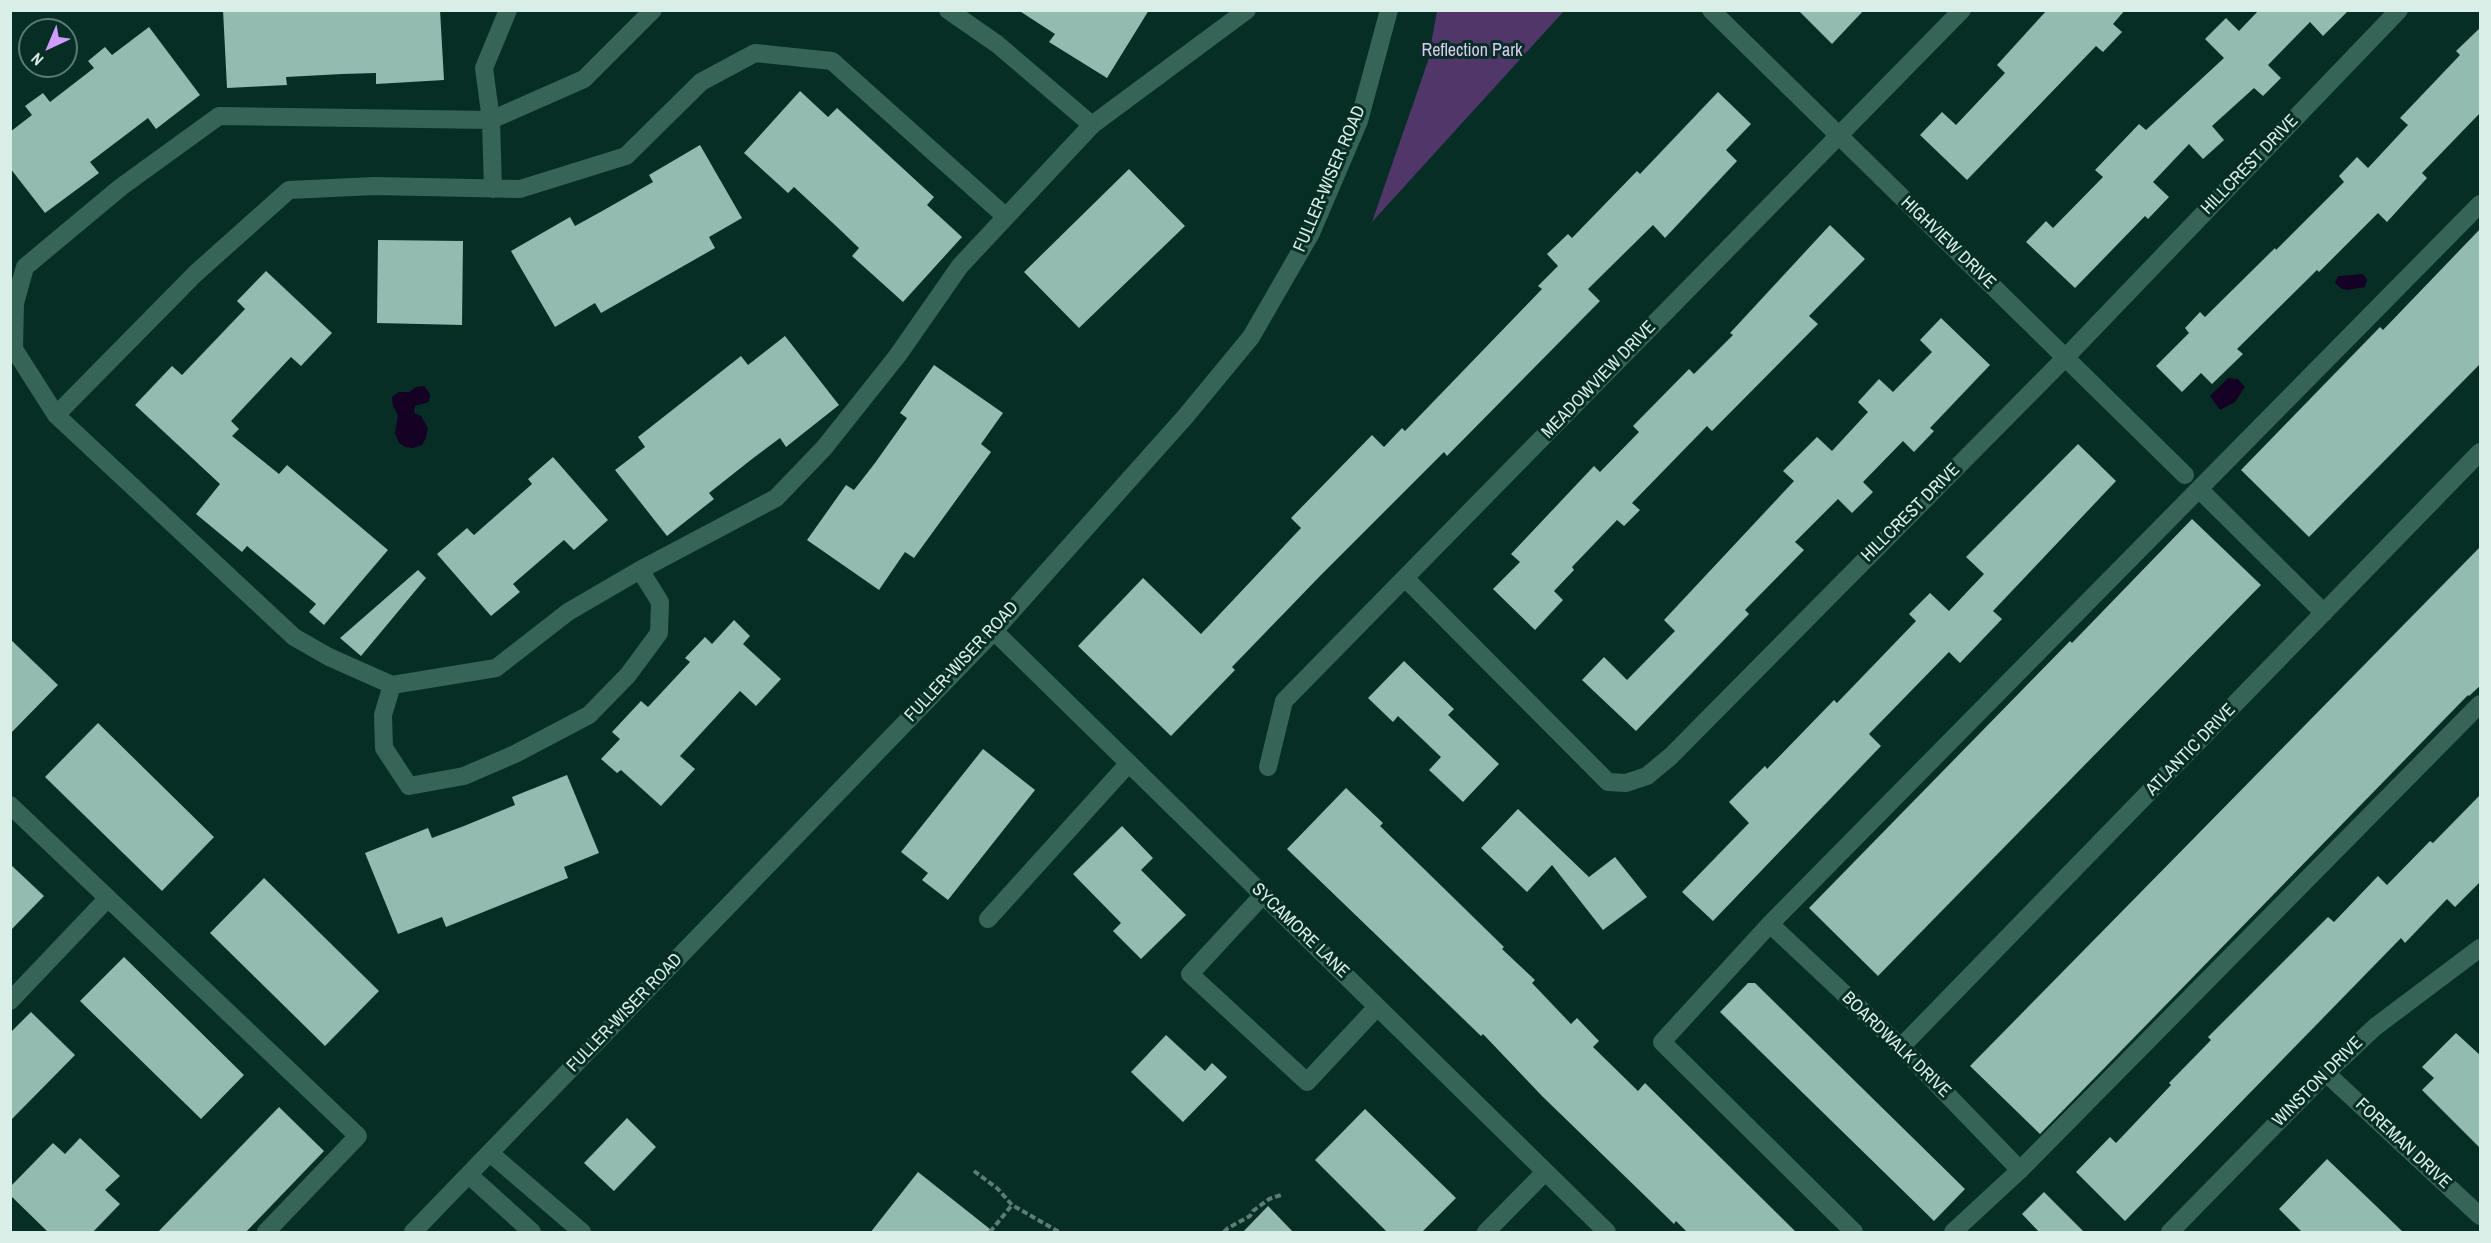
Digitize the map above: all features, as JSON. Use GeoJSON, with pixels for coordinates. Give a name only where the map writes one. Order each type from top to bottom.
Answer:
{"type":"FeatureCollection","features":[{"type":"Feature","properties":{"kind":"street"},"geometry":{"type":"LineString","coordinates":[[493,189],[491,120],[484,68],[508,10]]}},
{"type":"Feature","properties":{"kind":"street"},"geometry":{"type":"LineString","coordinates":[[652,10],[584,80],[491,120],[219,116],[121,188],[25,267],[15,303],[14,349],[56,415],[294,637],[329,657],[392,685],[496,668],[568,612],[640,570],[776,498],[824,448],[898,355],[960,266],[1092,125],[1246,10]]}},
{"type":"Feature","properties":{"kind":"street"},"geometry":{"type":"LineString","coordinates":[[948,10],[998,44],[1092,125]]}},
{"type":"Feature","properties":{"kind":"street","name":"FULLER-WISER ROAD"},"geometry":{"type":"LineString","coordinates":[[413,1233],[994,631],[1185,417],[1251,337],[1311,233],[1355,131],[1389,10]]}},
{"type":"Feature","properties":{"kind":"street","name":"HIGHVIEW DRIVE"},"geometry":{"type":"LineString","coordinates":[[1711,10],[2185,475]]}},
{"type":"Feature","properties":{"kind":"street","name":"MEADOWVIEW DRIVE"},"geometry":{"type":"LineString","coordinates":[[1268,767],[1284,701],[1962,10]]}},
{"type":"Feature","properties":{"kind":"street","name":"HILLCREST DRIVE"},"geometry":{"type":"LineString","coordinates":[[1405,578],[1608,782],[1626,783],[1647,776],[1671,756],[2065,358],[2399,10]]}},
{"type":"Feature","properties":{"kind":"street"},"geometry":{"type":"LineString","coordinates":[[56,415],[196,273],[289,190],[374,186],[520,189],[626,156],[700,82],[755,53],[832,61],[1005,216]]}},
{"type":"Feature","properties":{"kind":"street"},"geometry":{"type":"LineString","coordinates":[[1854,1233],[1662,1042],[1770,924],[2481,204]]}},
{"type":"Feature","properties":{"kind":"street","name":"ATLANTIC DRIVE"},"geometry":{"type":"LineString","coordinates":[[1901,1047],[2481,452]]}},
{"type":"Feature","properties":{"kind":"street"},"geometry":{"type":"LineString","coordinates":[[2199,489],[2324,613]]}},
{"type":"Feature","properties":{"kind":"street"},"geometry":{"type":"LineString","coordinates":[[392,685],[383,715],[384,748],[409,786],[464,776],[515,754],[589,715],[627,675],[659,633],[660,602],[640,570]]}},
{"type":"Feature","properties":{"kind":"street","name":"SYCAMORE LANE"},"geometry":{"type":"LineString","coordinates":[[994,631],[1607,1233]]}},
{"type":"Feature","properties":{"kind":"street"},"geometry":{"type":"LineString","coordinates":[[1953,1233],[2020,1170],[2481,704]]}},
{"type":"Feature","properties":{"kind":"street"},"geometry":{"type":"LineString","coordinates":[[988,919],[1129,763]]}},
{"type":"Feature","properties":{"kind":"street"},"geometry":{"type":"LineString","coordinates":[[10,805],[358,1136],[266,1233]]}},
{"type":"Feature","properties":{"kind":"street"},"geometry":{"type":"LineString","coordinates":[[1263,895],[1190,974],[1307,1082],[1377,1007]]}},
{"type":"Feature","properties":{"kind":"street"},"geometry":{"type":"LineString","coordinates":[[10,1001],[108,898]]}},
{"type":"Feature","properties":{"kind":"street","name":"BOARDWALK DRIVE"},"geometry":{"type":"LineString","coordinates":[[1770,924],[1901,1047],[2020,1170]]}},
{"type":"Feature","properties":{"kind":"street","name":"WINSTON DRIVE"},"geometry":{"type":"LineString","coordinates":[[2170,1233],[2326,1073],[2375,1027],[2481,948]]}},
{"type":"Feature","properties":{"kind":"street","name":"FOREMAN DRIVE"},"geometry":{"type":"LineString","coordinates":[[2326,1073],[2481,1216]]}},
{"type":"Feature","properties":{"kind":"street"},"geometry":{"type":"LineString","coordinates":[[490,1153],[582,1233]]}},
{"type":"Feature","properties":{"kind":"street"},"geometry":{"type":"LineString","coordinates":[[1486,1233],[1545,1172]]}},
{"type":"Feature","properties":{"kind":"street"},"geometry":{"type":"LineString","coordinates":[[469,1175],[532,1233]]}},
{"type":"Feature","properties":{"kind":"path"},"geometry":{"type":"LineString","coordinates":[[974,1172],[998,1189],[1012,1205],[1059,1233]]}},
{"type":"Feature","properties":{"kind":"path"},"geometry":{"type":"LineString","coordinates":[[1224,1233],[1228,1228],[1250,1216],[1269,1199],[1281,1195]]}},
{"type":"Feature","properties":{"kind":"path"},"geometry":{"type":"LineString","coordinates":[[990,1233],[1012,1205]]}},
{"type":"Feature","properties":{"kind":"green space","name":"Reflection Park"},"geometry":{"type":"Polygon","coordinates":[[[1437,11],[1564,11],[1372,222],[1428,61],[1437,11]]]}},
{"type":"Feature","properties":{"kind":"shaded area"},"geometry":{"type":"Polygon","coordinates":[[[2363,274],[2367,280],[2365,287],[2348,290],[2342,289],[2335,283],[2338,276],[2363,274]]]}},
{"type":"Feature","properties":{"kind":"shaded area"},"geometry":{"type":"Polygon","coordinates":[[[2228,378],[2238,379],[2245,387],[2235,402],[2220,410],[2210,396],[2228,378]]]}},
{"type":"Feature","properties":{"kind":"shaded area"},"geometry":{"type":"Polygon","coordinates":[[[424,386],[430,394],[429,402],[415,406],[414,413],[421,416],[428,428],[426,438],[422,445],[413,448],[405,447],[399,443],[395,433],[398,415],[393,406],[392,397],[399,392],[409,392],[416,387],[424,386]]]}},
{"type":"Feature","properties":{"kind":"building"},"geometry":{"type":"Polygon","coordinates":[[[223,10],[440,10],[444,80],[376,84],[376,73],[342,74],[286,77],[287,85],[227,88],[223,10]]]}},
{"type":"Feature","properties":{"kind":"building"},"geometry":{"type":"Polygon","coordinates":[[[1018,10],[1149,10],[1107,78],[1049,42],[1055,34],[1018,10]]]}},
{"type":"Feature","properties":{"kind":"building"},"geometry":{"type":"Polygon","coordinates":[[[1798,10],[1864,10],[1832,44],[1798,10]]]}},
{"type":"Feature","properties":{"kind":"building"},"geometry":{"type":"Polygon","coordinates":[[[2047,10],[2125,10],[2113,24],[2122,32],[2103,52],[2096,46],[1967,180],[1920,135],[1942,112],[1956,125],[2005,73],[1997,65],[2047,10]]]}},
{"type":"Feature","properties":{"kind":"building"},"geometry":{"type":"Polygon","coordinates":[[[2259,10],[2349,10],[2323,36],[2310,22],[2268,65],[2281,78],[2263,96],[2254,88],[2212,126],[2224,140],[2203,159],[2189,144],[2153,182],[2169,197],[2148,219],[2145,216],[2075,288],[2026,242],[2046,221],[2053,228],[2103,177],[2095,170],[2139,124],[2146,130],[2224,58],[2205,39],[2226,18],[2239,31],[2259,10]]]}},
{"type":"Feature","properties":{"kind":"building"},"geometry":{"type":"Polygon","coordinates":[[[149,27],[200,95],[156,129],[148,118],[90,162],[99,173],[45,213],[10,168],[10,132],[32,115],[25,106],[43,93],[50,102],[94,68],[88,61],[105,47],[112,55],[149,27]]]}},
{"type":"Feature","properties":{"kind":"building"},"geometry":{"type":"Polygon","coordinates":[[[2481,27],[2481,112],[2422,173],[2427,178],[2387,222],[2378,213],[2319,272],[2317,270],[2237,349],[2243,354],[2212,384],[2201,373],[2182,392],[2156,366],[2189,333],[2185,328],[2200,312],[2205,317],[2275,248],[2276,250],[2344,182],[2339,176],[2357,157],[2368,168],[2408,125],[2400,118],[2460,55],[2456,51],[2481,27]]]}},
{"type":"Feature","properties":{"kind":"building"},"geometry":{"type":"Polygon","coordinates":[[[800,91],[828,117],[837,108],[934,197],[927,205],[962,237],[903,302],[852,256],[859,248],[835,225],[794,187],[788,193],[744,153],[800,91]]]}},
{"type":"Feature","properties":{"kind":"building"},"geometry":{"type":"Polygon","coordinates":[[[1718,92],[1751,124],[1726,150],[1737,161],[1665,238],[1653,225],[1588,289],[1600,301],[1447,456],[1444,452],[1320,576],[1232,667],[1235,670],[1171,736],[1078,646],[1143,578],[1201,634],[1301,528],[1291,518],[1372,435],[1384,447],[1402,428],[1405,431],[1542,289],[1538,286],[1558,266],[1547,254],[1568,234],[1572,238],[1637,171],[1640,174],[1718,92]]]}},
{"type":"Feature","properties":{"kind":"building"},"geometry":{"type":"Polygon","coordinates":[[[700,145],[742,218],[709,237],[715,248],[601,313],[595,303],[555,327],[511,251],[570,217],[575,226],[604,210],[653,182],[649,175],[700,145]]]}},
{"type":"Feature","properties":{"kind":"building"},"geometry":{"type":"Polygon","coordinates":[[[1129,169],[1185,226],[1079,328],[1024,272],[1129,169]]]}},
{"type":"Feature","properties":{"kind":"building"},"geometry":{"type":"Polygon","coordinates":[[[1830,225],[1865,259],[1809,316],[1818,324],[1712,431],[1707,426],[1632,503],[1640,510],[1624,526],[1617,520],[1572,567],[1574,570],[1554,591],[1563,600],[1535,630],[1493,589],[1520,562],[1511,554],[1594,466],[1600,472],[1639,432],[1633,426],[1689,369],[1694,374],[1733,335],[1730,333],[1830,225]]]}},
{"type":"Feature","properties":{"kind":"building"},"geometry":{"type":"Polygon","coordinates":[[[2481,228],[2481,363],[2309,537],[2241,470],[2380,327],[2383,330],[2481,228]]]}},
{"type":"Feature","properties":{"kind":"building"},"geometry":{"type":"Polygon","coordinates":[[[378,240],[463,241],[462,325],[377,323],[378,240]]]}},
{"type":"Feature","properties":{"kind":"building"},"geometry":{"type":"Polygon","coordinates":[[[266,271],[332,333],[301,366],[291,357],[231,421],[239,429],[232,436],[279,474],[287,465],[388,550],[324,625],[309,612],[316,604],[247,546],[242,552],[196,514],[220,484],[135,405],[172,366],[182,375],[245,309],[237,301],[266,271]]]}},
{"type":"Feature","properties":{"kind":"building"},"geometry":{"type":"Polygon","coordinates":[[[1941,318],[1990,365],[1930,428],[1934,431],[1914,452],[1903,441],[1863,482],[1873,492],[1852,513],[1838,499],[1795,542],[1804,550],[1745,610],[1749,614],[1636,731],[1582,680],[1604,657],[1627,680],[1675,631],[1664,620],[1794,481],[1783,471],[1817,437],[1832,451],[1868,412],[1858,402],[1879,379],[1893,392],[1932,352],[1920,340],[1941,318]]]}},
{"type":"Feature","properties":{"kind":"building"},"geometry":{"type":"Polygon","coordinates":[[[785,336],[839,405],[786,447],[780,438],[752,459],[709,493],[714,499],[667,536],[615,470],[645,447],[638,437],[741,356],[748,365],[785,336]]]}},
{"type":"Feature","properties":{"kind":"building"},"geometry":{"type":"Polygon","coordinates":[[[934,365],[1003,413],[981,444],[991,452],[914,558],[905,552],[879,590],[807,540],[846,485],[854,490],[875,463],[907,418],[900,413],[934,365]]]}},
{"type":"Feature","properties":{"kind":"building"},"geometry":{"type":"Polygon","coordinates":[[[2078,444],[2116,481],[1993,611],[2002,619],[1960,663],[1949,652],[1869,734],[1881,746],[1713,921],[1682,892],[1749,823],[1729,802],[1765,766],[1767,769],[1834,700],[1837,703],[1916,621],[1909,614],[1930,593],[1949,611],[1984,574],[1966,557],[2078,444]]]}},
{"type":"Feature","properties":{"kind":"building"},"geometry":{"type":"Polygon","coordinates":[[[553,457],[608,520],[574,550],[564,540],[513,584],[520,592],[491,616],[437,554],[467,528],[474,535],[532,484],[528,479],[553,457]]]}},
{"type":"Feature","properties":{"kind":"building"},"geometry":{"type":"Polygon","coordinates":[[[2192,519],[2261,585],[1878,976],[1809,908],[2192,519]]]}},
{"type":"Feature","properties":{"kind":"building"},"geometry":{"type":"Polygon","coordinates":[[[2481,546],[2481,685],[2468,695],[2040,1134],[1970,1066],[2481,546]]]}},
{"type":"Feature","properties":{"kind":"building"},"geometry":{"type":"Polygon","coordinates":[[[418,570],[426,578],[361,656],[340,638],[418,570]]]}},
{"type":"Feature","properties":{"kind":"building"},"geometry":{"type":"Polygon","coordinates":[[[734,620],[750,636],[743,644],[781,679],[756,706],[740,691],[680,756],[695,769],[661,806],[621,770],[617,773],[601,759],[620,739],[612,732],[641,701],[648,707],[690,662],[685,658],[705,637],[712,644],[734,620]]]}},
{"type":"Feature","properties":{"kind":"building"},"geometry":{"type":"Polygon","coordinates":[[[10,639],[58,685],[10,734],[10,639]]]}},
{"type":"Feature","properties":{"kind":"building"},"geometry":{"type":"Polygon","coordinates":[[[1404,661],[1454,709],[1448,715],[1499,764],[1463,802],[1429,770],[1441,757],[1398,716],[1393,722],[1368,698],[1404,661]]]}},
{"type":"Feature","properties":{"kind":"building"},"geometry":{"type":"Polygon","coordinates":[[[98,723],[214,837],[162,891],[45,777],[98,723]]]}},
{"type":"Feature","properties":{"kind":"building"},"geometry":{"type":"Polygon","coordinates":[[[983,749],[1035,790],[948,900],[922,880],[928,873],[901,852],[983,749]]]}},
{"type":"Feature","properties":{"kind":"building"},"geometry":{"type":"Polygon","coordinates":[[[567,775],[599,853],[564,867],[568,878],[446,927],[442,917],[398,934],[365,853],[428,828],[432,838],[464,826],[515,805],[512,797],[567,775]]]}},
{"type":"Feature","properties":{"kind":"building"},"geometry":{"type":"Polygon","coordinates":[[[1346,788],[1383,823],[1380,826],[1504,947],[1502,949],[1535,980],[1532,983],[1571,1024],[1577,1018],[1599,1041],[1593,1047],[1638,1091],[1645,1083],[1797,1233],[1688,1233],[1676,1221],[1674,1224],[1542,1096],[1483,1034],[1481,1036],[1287,849],[1346,788]]]}},
{"type":"Feature","properties":{"kind":"building"},"geometry":{"type":"Polygon","coordinates":[[[2481,794],[2481,881],[2455,907],[2447,899],[2405,943],[2401,938],[2125,1221],[2076,1172],[2110,1137],[2116,1143],[2211,1040],[2208,1037],[2328,917],[2334,922],[2378,876],[2387,885],[2430,841],[2433,843],[2481,794]]]}},
{"type":"Feature","properties":{"kind":"building"},"geometry":{"type":"Polygon","coordinates":[[[1518,809],[1589,877],[1615,857],[1647,897],[1603,930],[1552,865],[1527,892],[1481,848],[1518,809]]]}},
{"type":"Feature","properties":{"kind":"building"},"geometry":{"type":"Polygon","coordinates":[[[1122,826],[1153,858],[1141,870],[1186,915],[1141,959],[1113,931],[1121,923],[1073,874],[1122,826]]]}},
{"type":"Feature","properties":{"kind":"building"},"geometry":{"type":"Polygon","coordinates":[[[10,864],[44,896],[10,931],[10,864]]]}},
{"type":"Feature","properties":{"kind":"building"},"geometry":{"type":"Polygon","coordinates":[[[264,878],[379,991],[325,1046],[210,933],[264,878]]]}},
{"type":"Feature","properties":{"kind":"building"},"geometry":{"type":"Polygon","coordinates":[[[124,957],[244,1075],[201,1119],[80,1001],[124,957]]]}},
{"type":"Feature","properties":{"kind":"building"},"geometry":{"type":"Polygon","coordinates":[[[1748,983],[1755,983],[1965,1189],[1934,1221],[1720,1012],[1748,983]]]}},
{"type":"Feature","properties":{"kind":"building"},"geometry":{"type":"Polygon","coordinates":[[[31,1012],[75,1055],[10,1121],[10,1033],[31,1012]]]}},
{"type":"Feature","properties":{"kind":"building"},"geometry":{"type":"Polygon","coordinates":[[[2456,1033],[2481,1056],[2481,1149],[2422,1090],[2434,1078],[2422,1067],[2456,1033]]]}},
{"type":"Feature","properties":{"kind":"building"},"geometry":{"type":"Polygon","coordinates":[[[1166,1035],[1205,1071],[1212,1063],[1227,1077],[1183,1122],[1131,1072],[1166,1035]]]}},
{"type":"Feature","properties":{"kind":"building"},"geometry":{"type":"Polygon","coordinates":[[[279,1107],[324,1151],[245,1233],[157,1233],[279,1107]]]}},
{"type":"Feature","properties":{"kind":"building"},"geometry":{"type":"Polygon","coordinates":[[[1365,1109],[1456,1198],[1421,1233],[1388,1233],[1315,1160],[1365,1109]]]}},
{"type":"Feature","properties":{"kind":"building"},"geometry":{"type":"Polygon","coordinates":[[[627,1118],[656,1147],[614,1191],[584,1163],[627,1118]]]}},
{"type":"Feature","properties":{"kind":"building"},"geometry":{"type":"Polygon","coordinates":[[[80,1138],[120,1176],[105,1190],[120,1204],[92,1233],[49,1233],[10,1195],[10,1187],[53,1143],[65,1154],[80,1138]]]}},
{"type":"Feature","properties":{"kind":"building"},"geometry":{"type":"Polygon","coordinates":[[[2327,1159],[2404,1233],[2303,1233],[2279,1209],[2327,1159]]]}},
{"type":"Feature","properties":{"kind":"building"},"geometry":{"type":"Polygon","coordinates":[[[918,1172],[995,1233],[870,1233],[918,1172]]]}},
{"type":"Feature","properties":{"kind":"building"},"geometry":{"type":"Polygon","coordinates":[[[2044,1192],[2085,1233],[2040,1233],[2022,1214],[2044,1192]]]}},
{"type":"Feature","properties":{"kind":"building"},"geometry":{"type":"Polygon","coordinates":[[[1268,1206],[1294,1233],[1242,1233],[1268,1206]]]}}]}
